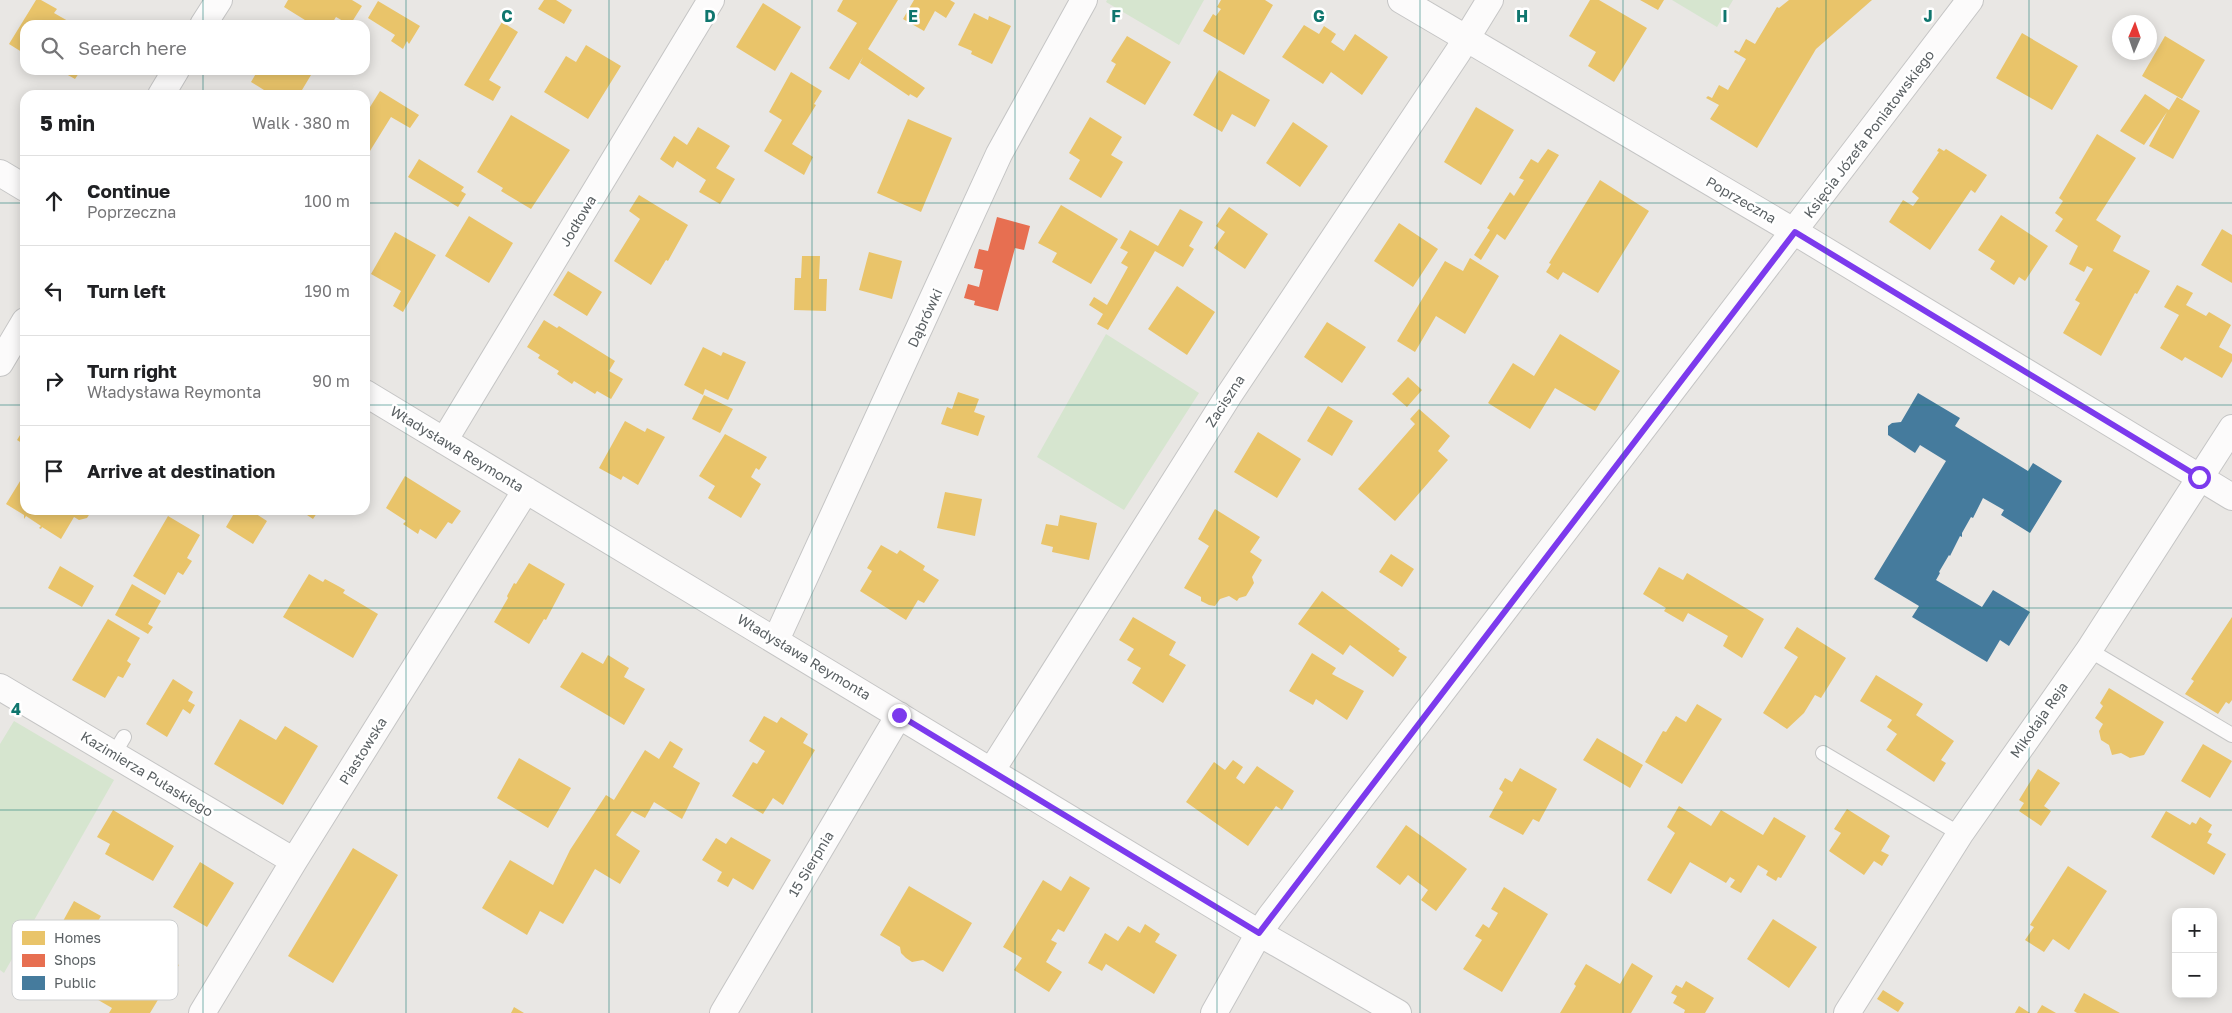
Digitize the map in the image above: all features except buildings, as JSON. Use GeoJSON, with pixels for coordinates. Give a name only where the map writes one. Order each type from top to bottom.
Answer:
{"type":"FeatureCollection","features":[{"type":"Feature","properties":{"kind":"street"},"geometry":{"type":"LineString","coordinates":[[206,20],[219,0]]}},
{"type":"Feature","properties":{"kind":"street","name":"Jodłowa"},"geometry":{"type":"LineString","coordinates":[[444,441],[711,0]]}},
{"type":"Feature","properties":{"kind":"street","name":"Dąbrówki"},"geometry":{"type":"LineString","coordinates":[[776,640],[999,154],[1084,0]]}},
{"type":"Feature","properties":{"kind":"street","name":"Poprzeczna"},"geometry":{"type":"LineString","coordinates":[[1401,0],[1795,232],[2232,497]]}},
{"type":"Feature","properties":{"kind":"street","name":"Zaciszna"},"geometry":{"type":"LineString","coordinates":[[992,770],[1228,395],[1467,39],[1490,0]]}},
{"type":"Feature","properties":{"kind":"street","name":"Księcia Józefa Poniatowskiego"},"geometry":{"type":"LineString","coordinates":[[1214,1013],[1259,933],[1970,0]]}},
{"type":"Feature","properties":{"kind":"street"},"geometry":{"type":"LineString","coordinates":[[164,90],[173,75]]}},
{"type":"Feature","properties":{"kind":"street"},"geometry":{"type":"LineString","coordinates":[[0,173],[20,185]]}},
{"type":"Feature","properties":{"kind":"street"},"geometry":{"type":"LineString","coordinates":[[0,363],[20,329]]}},
{"type":"Feature","properties":{"kind":"street","name":"Władysława Reymonta"},"geometry":{"type":"LineString","coordinates":[[370,396],[1259,933],[1398,1013]]}},
{"type":"Feature","properties":{"kind":"street","name":"Mikołaja Reja"},"geometry":{"type":"LineString","coordinates":[[1847,1013],[1960,834],[2089,650],[2232,428]]}},
{"type":"Feature","properties":{"kind":"street","name":"Piastowska"},"geometry":{"type":"LineString","coordinates":[[202,1013],[294,861],[526,490]]}},
{"type":"Feature","properties":{"kind":"street","name":"Kazimierza Pułaskiego"},"geometry":{"type":"LineString","coordinates":[[0,687],[119,746],[294,861]]}},
{"type":"Feature","properties":{"kind":"street","name":"15 Sierpnia"},"geometry":{"type":"LineString","coordinates":[[722,1013],[899,715]]}},
{"type":"Feature","properties":{"kind":"lane"},"geometry":{"type":"LineString","coordinates":[[2089,650],[2232,735]]}},
{"type":"Feature","properties":{"kind":"lane"},"geometry":{"type":"LineString","coordinates":[[1823,753],[1960,834]]}},
{"type":"Feature","properties":{"kind":"green space"},"geometry":{"type":"Polygon","coordinates":[[[1107,0],[1204,0],[1179,45],[1106,2],[1107,0]]]}},
{"type":"Feature","properties":{"kind":"green space"},"geometry":{"type":"Polygon","coordinates":[[[1672,0],[1733,0],[1717,27],[1672,0]]]}},
{"type":"Feature","properties":{"kind":"green space"},"geometry":{"type":"Polygon","coordinates":[[[1106,334],[1199,393],[1124,510],[1037,457],[1106,334]]]}},
{"type":"Feature","properties":{"kind":"green space"},"geometry":{"type":"Polygon","coordinates":[[[14,721],[114,780],[34,920],[12,920],[12,959],[4,973],[0,970],[0,744],[14,721]]]}},
{"type":"Feature","properties":{"kind":"route"},"geometry":{"type":"LineString","coordinates":[[899,715],[1259,933],[1795,232],[2199,477]]}}]}
